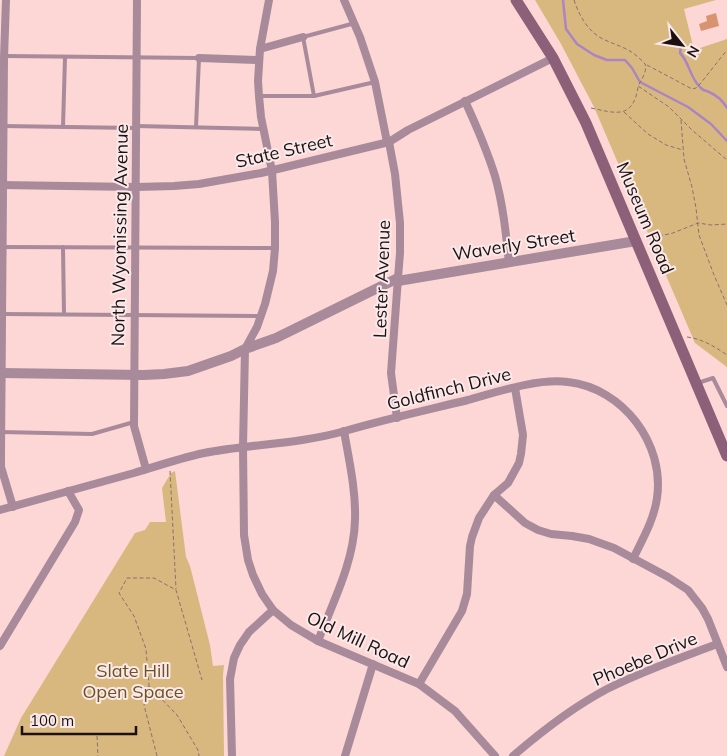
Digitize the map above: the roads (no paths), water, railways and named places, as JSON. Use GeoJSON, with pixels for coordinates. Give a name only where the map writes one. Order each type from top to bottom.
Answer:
{"type":"FeatureCollection","features":[{"type":"Feature","properties":{"kind":"main road","name":"Museum Road"},"geometry":{"type":"LineString","coordinates":[[516,0],[553,58],[577,105],[727,456]]}},
{"type":"Feature","properties":{"kind":"street"},"geometry":{"type":"LineString","coordinates":[[6,0],[2,126],[1,467],[13,507]]}},
{"type":"Feature","properties":{"kind":"street","name":"North Wyomissing Avenue"},"geometry":{"type":"LineString","coordinates":[[137,0],[134,422],[146,469]]}},
{"type":"Feature","properties":{"kind":"street"},"geometry":{"type":"LineString","coordinates":[[245,349],[261,316],[269,288],[275,248],[272,171],[263,129],[259,96],[261,37],[269,0]]}},
{"type":"Feature","properties":{"kind":"street","name":"Lester Avenue"},"geometry":{"type":"LineString","coordinates":[[344,0],[355,24],[375,82],[395,174],[400,215],[400,253],[392,373],[397,418]]}},
{"type":"Feature","properties":{"kind":"street"},"geometry":{"type":"LineString","coordinates":[[260,49],[302,37]]}},
{"type":"Feature","properties":{"kind":"street"},"geometry":{"type":"LineString","coordinates":[[199,58],[259,60]]}},
{"type":"Feature","properties":{"kind":"street","name":"State Street"},"geometry":{"type":"LineString","coordinates":[[2,186],[174,186],[199,184],[272,171],[388,142],[465,100],[553,58]]}},
{"type":"Feature","properties":{"kind":"street"},"geometry":{"type":"LineString","coordinates":[[465,100],[482,138],[495,177],[503,216],[509,263]]}},
{"type":"Feature","properties":{"kind":"street","name":"Waverly Street"},"geometry":{"type":"LineString","coordinates":[[1,373],[134,375],[188,371],[276,338],[398,280],[636,241]]}},
{"type":"Feature","properties":{"kind":"street","name":"Old Mill Road"},"geometry":{"type":"LineString","coordinates":[[245,349],[244,535],[248,560],[262,594],[273,610],[291,625],[318,641],[419,684],[455,711],[495,756]]}},
{"type":"Feature","properties":{"kind":"street","name":"Goldfinch Drive"},"geometry":{"type":"LineString","coordinates":[[0,510],[202,454],[243,447],[296,442],[515,388],[550,381],[568,382],[604,393],[618,403],[633,417],[648,441],[656,463],[657,498],[653,515],[633,559]]}},
{"type":"Feature","properties":{"kind":"street"},"geometry":{"type":"LineString","coordinates":[[419,684],[462,611],[467,594],[472,537],[479,518],[494,495],[508,483],[522,454],[523,435],[515,388]]}},
{"type":"Feature","properties":{"kind":"street"},"geometry":{"type":"LineString","coordinates":[[318,641],[346,570],[353,544],[355,499],[344,431]]}},
{"type":"Feature","properties":{"kind":"street"},"geometry":{"type":"LineString","coordinates":[[0,646],[75,522],[79,510],[68,491]]}},
{"type":"Feature","properties":{"kind":"street"},"geometry":{"type":"LineString","coordinates":[[494,495],[525,522],[538,530],[551,534],[572,536],[614,548],[688,590],[708,619],[727,667]]}},
{"type":"Feature","properties":{"kind":"street"},"geometry":{"type":"LineString","coordinates":[[232,756],[230,679],[234,658],[249,632],[273,610]]}},
{"type":"Feature","properties":{"kind":"street","name":"Phoebe Drive"},"geometry":{"type":"LineString","coordinates":[[513,756],[562,717],[606,690],[635,676],[717,644]]}},
{"type":"Feature","properties":{"kind":"street"},"geometry":{"type":"LineString","coordinates":[[345,756],[373,664]]}},
{"type":"Feature","properties":{"kind":"lane"},"geometry":{"type":"LineString","coordinates":[[314,96],[302,37],[355,24]]}},
{"type":"Feature","properties":{"kind":"lane"},"geometry":{"type":"LineString","coordinates":[[64,127],[65,57]]}},
{"type":"Feature","properties":{"kind":"lane"},"geometry":{"type":"LineString","coordinates":[[3,58],[199,58],[196,127]]}},
{"type":"Feature","properties":{"kind":"lane"},"geometry":{"type":"LineString","coordinates":[[259,96],[314,96],[375,82]]}},
{"type":"Feature","properties":{"kind":"lane"},"geometry":{"type":"LineString","coordinates":[[2,126],[263,129]]}},
{"type":"Feature","properties":{"kind":"lane"},"geometry":{"type":"LineString","coordinates":[[1,247],[275,248]]}},
{"type":"Feature","properties":{"kind":"lane"},"geometry":{"type":"LineString","coordinates":[[63,247],[64,314]]}},
{"type":"Feature","properties":{"kind":"lane"},"geometry":{"type":"LineString","coordinates":[[1,314],[261,316]]}},
{"type":"Feature","properties":{"kind":"lane"},"geometry":{"type":"LineString","coordinates":[[696,384],[713,378],[727,406]]}},
{"type":"Feature","properties":{"kind":"lane"},"geometry":{"type":"LineString","coordinates":[[1,434],[92,434],[134,422]]}},
{"type":"Feature","properties":{"kind":"waterway"},"geometry":{"type":"LineString","coordinates":[[563,0],[566,29],[577,44],[594,55],[607,60],[625,60],[640,82],[688,107],[711,124],[727,141]]}},
{"type":"Feature","properties":{"kind":"waterway"},"geometry":{"type":"LineString","coordinates":[[671,35],[680,42],[680,53],[697,84],[703,90],[717,97],[727,108]]}},
{"type":"Feature","properties":{"kind":"park label","name":"Slate Hill Open Space"},"geometry":{"type":"Point","coordinates":[133,681]}}]}
